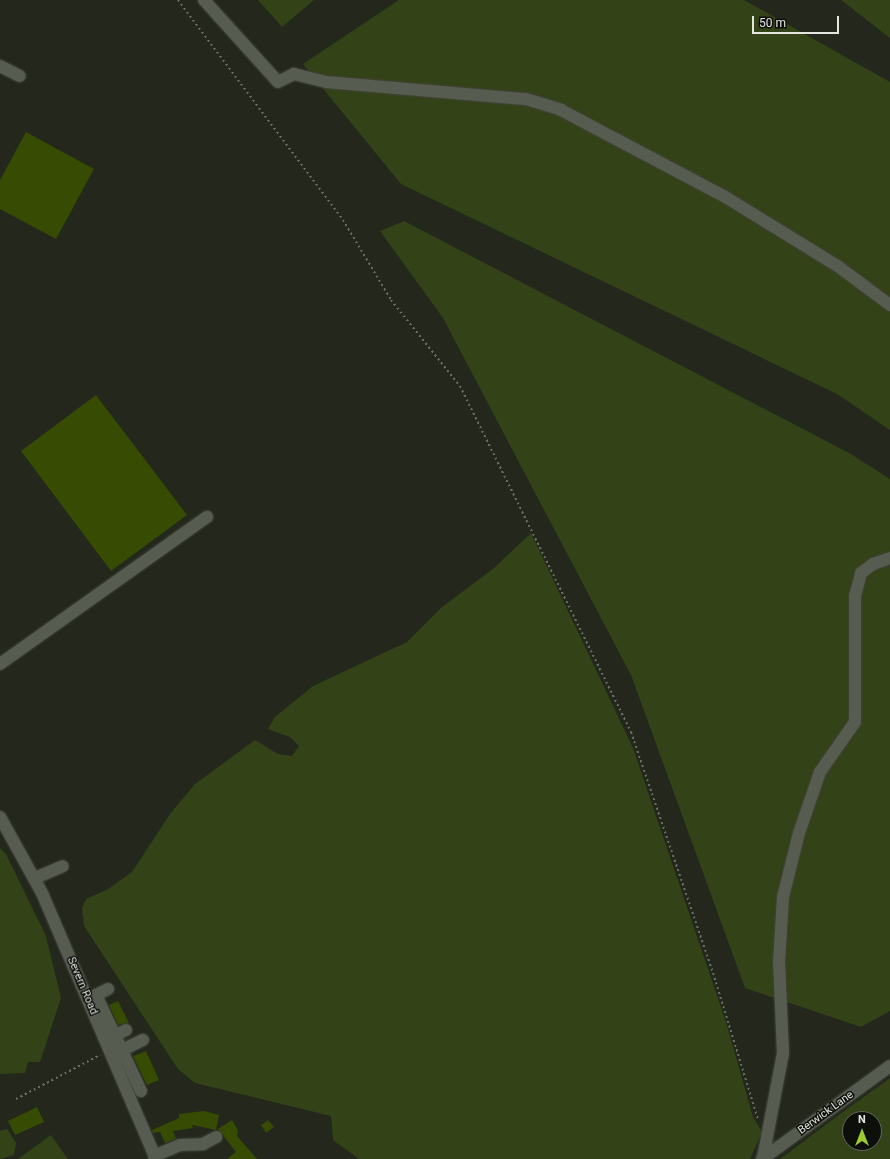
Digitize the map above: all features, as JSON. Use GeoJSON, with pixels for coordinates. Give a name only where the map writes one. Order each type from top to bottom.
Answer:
{"type":"FeatureCollection","features":[{"type":"Feature","properties":{"kind":"street"},"geometry":{"type":"LineString","coordinates":[[204,0],[278,82],[294,74],[326,82],[526,99],[561,110],[727,198],[839,267],[890,305]]}},
{"type":"Feature","properties":{"kind":"street"},"geometry":{"type":"LineString","coordinates":[[0,66],[20,76]]}},
{"type":"Feature","properties":{"kind":"street"},"geometry":{"type":"LineString","coordinates":[[0,664],[207,517]]}},
{"type":"Feature","properties":{"kind":"street"},"geometry":{"type":"LineString","coordinates":[[762,1159],[782,1053],[779,962],[783,897],[799,833],[820,772],[855,722],[855,596],[861,573],[873,564],[890,558]]}},
{"type":"Feature","properties":{"kind":"street","name":"Severn Road"},"geometry":{"type":"LineString","coordinates":[[0,817],[35,878],[114,1052],[155,1158]]}},
{"type":"Feature","properties":{"kind":"street"},"geometry":{"type":"LineString","coordinates":[[35,878],[63,866]]}},
{"type":"Feature","properties":{"kind":"street"},"geometry":{"type":"LineString","coordinates":[[108,989],[96,995],[121,1032],[114,1052]]}},
{"type":"Feature","properties":{"kind":"street"},"geometry":{"type":"LineString","coordinates":[[114,1052],[143,1040]]}},
{"type":"Feature","properties":{"kind":"street"},"geometry":{"type":"LineString","coordinates":[[114,1052],[141,1091]]}},
{"type":"Feature","properties":{"kind":"street","name":"Berwick Lane"},"geometry":{"type":"LineString","coordinates":[[762,1159],[890,1066]]}},
{"type":"Feature","properties":{"kind":"street"},"geometry":{"type":"LineString","coordinates":[[155,1158],[180,1145],[203,1144],[216,1137]]}},
{"type":"Feature","properties":{"kind":"path"},"geometry":{"type":"LineString","coordinates":[[178,0],[343,220],[391,300],[460,386],[512,486],[631,732],[716,980],[758,1118],[767,1134]]}},
{"type":"Feature","properties":{"kind":"path"},"geometry":{"type":"LineString","coordinates":[[16,1099],[114,1052]]}},
{"type":"Feature","properties":{"kind":"green space"},"geometry":{"type":"Polygon","coordinates":[[[258,0],[314,0],[282,27],[258,0]]]}},
{"type":"Feature","properties":{"kind":"green space"},"geometry":{"type":"Polygon","coordinates":[[[399,0],[744,0],[890,82],[890,430],[837,394],[401,184],[303,64],[399,0]]]}},
{"type":"Feature","properties":{"kind":"green space"},"geometry":{"type":"Polygon","coordinates":[[[841,0],[890,0],[890,38],[841,0]]]}},
{"type":"Feature","properties":{"kind":"green space"},"geometry":{"type":"Polygon","coordinates":[[[404,221],[851,454],[890,479],[890,1011],[861,1027],[745,988],[631,675],[443,318],[380,231],[404,221]]]}},
{"type":"Feature","properties":{"kind":"green space"},"geometry":{"type":"Polygon","coordinates":[[[531,533],[633,748],[726,1022],[753,1117],[762,1132],[750,1159],[359,1159],[333,1140],[331,1116],[195,1083],[178,1069],[84,926],[82,908],[86,899],[108,889],[132,872],[170,814],[195,784],[255,740],[278,754],[292,756],[299,746],[290,737],[268,729],[275,717],[313,686],[407,642],[442,607],[494,568],[531,533]]]}},
{"type":"Feature","properties":{"kind":"green space"},"geometry":{"type":"Polygon","coordinates":[[[0,848],[6,854],[46,936],[61,998],[40,1062],[28,1062],[25,1073],[0,1074],[0,848]]]}},
{"type":"Feature","properties":{"kind":"green space"},"geometry":{"type":"Polygon","coordinates":[[[890,1078],[890,1159],[780,1159],[842,1113],[842,1151],[882,1151],[882,1111],[844,1111],[890,1078]]]}},
{"type":"Feature","properties":{"kind":"green space"},"geometry":{"type":"Polygon","coordinates":[[[7,1129],[16,1143],[14,1155],[0,1159],[0,1131],[7,1129]]]}},
{"type":"Feature","properties":{"kind":"green space"},"geometry":{"type":"Polygon","coordinates":[[[51,1135],[68,1159],[18,1159],[51,1135]]]}},
{"type":"Feature","properties":{"kind":"building"},"geometry":{"type":"Polygon","coordinates":[[[26,132],[94,169],[56,239],[0,209],[0,180],[26,132]]]}},
{"type":"Feature","properties":{"kind":"building"},"geometry":{"type":"Polygon","coordinates":[[[96,395],[187,515],[111,571],[21,451],[96,395]]]}},
{"type":"Feature","properties":{"kind":"building"},"geometry":{"type":"Polygon","coordinates":[[[118,1001],[129,1023],[118,1025],[109,1005],[118,1001]]]}},
{"type":"Feature","properties":{"kind":"building"},"geometry":{"type":"Polygon","coordinates":[[[146,1051],[159,1080],[147,1085],[133,1056],[146,1051]]]}},
{"type":"Feature","properties":{"kind":"building"},"geometry":{"type":"Polygon","coordinates":[[[37,1107],[44,1122],[15,1135],[8,1121],[37,1107]]]}},
{"type":"Feature","properties":{"kind":"building"},"geometry":{"type":"Polygon","coordinates":[[[204,1111],[219,1115],[216,1130],[192,1125],[193,1128],[173,1131],[176,1139],[165,1143],[160,1132],[153,1133],[152,1130],[179,1118],[179,1114],[204,1111]]]}},
{"type":"Feature","properties":{"kind":"building"},"geometry":{"type":"Polygon","coordinates":[[[232,1120],[238,1130],[237,1136],[257,1159],[227,1159],[236,1152],[218,1129],[232,1120]]]}},
{"type":"Feature","properties":{"kind":"building"},"geometry":{"type":"Polygon","coordinates":[[[268,1120],[274,1127],[266,1133],[261,1125],[268,1120]]]}}]}
